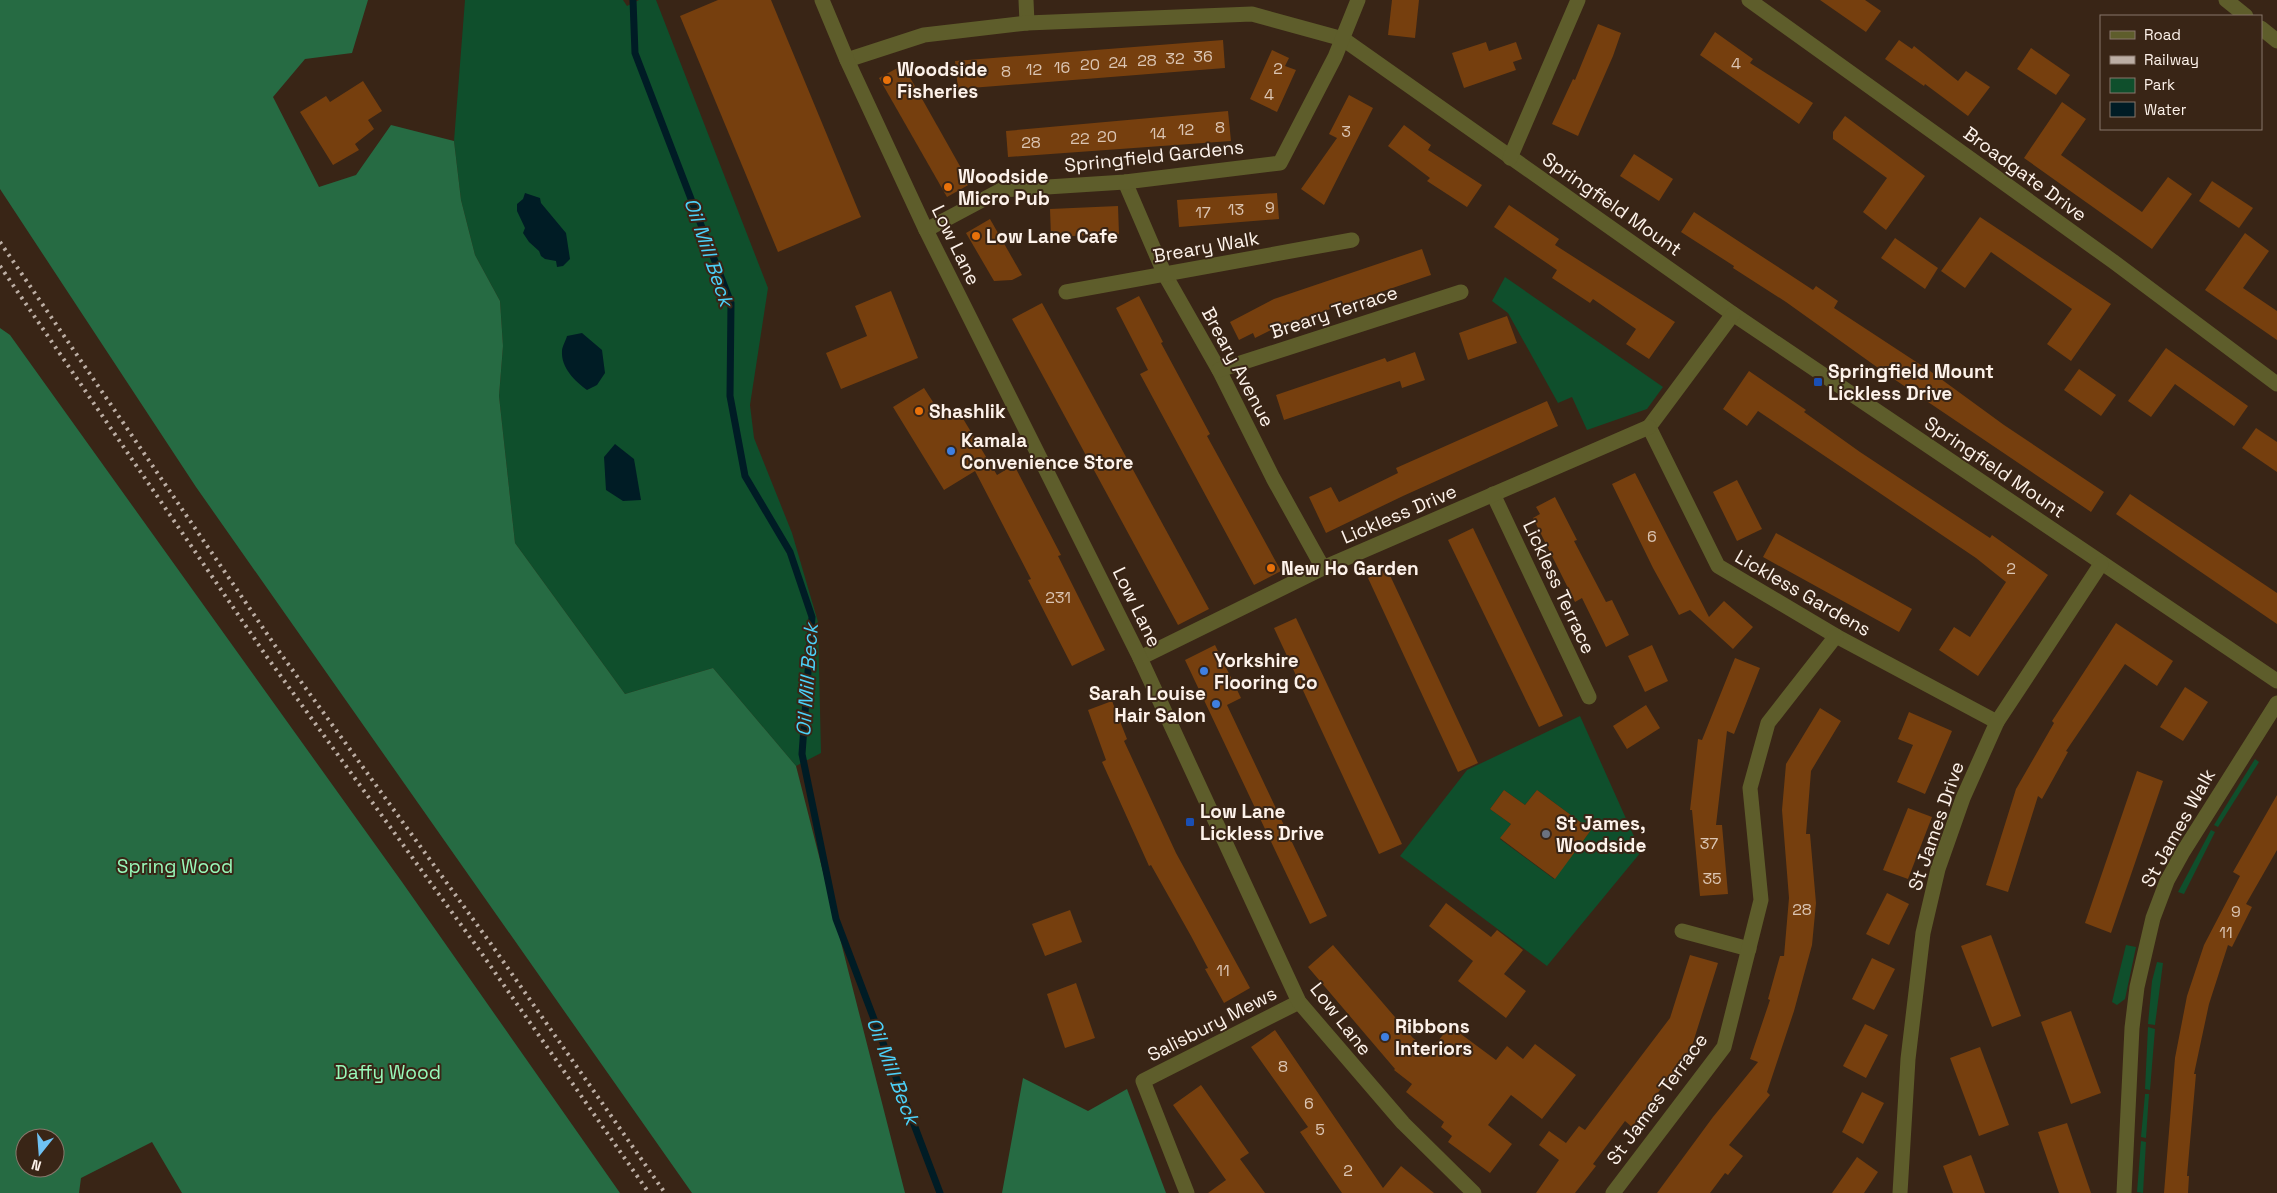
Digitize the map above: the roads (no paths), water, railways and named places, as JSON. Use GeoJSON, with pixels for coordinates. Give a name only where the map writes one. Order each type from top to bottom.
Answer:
{"type":"FeatureCollection","features":[{"type":"Feature","properties":{"kind":"street","name":"Low Lane"},"geometry":{"type":"LineString","coordinates":[[822,0],[847,60],[926,230],[1140,658],[1299,1002],[1403,1123],[1474,1193]]}},
{"type":"Feature","properties":{"kind":"street"},"geometry":{"type":"LineString","coordinates":[[1026,0],[1027,23]]}},
{"type":"Feature","properties":{"kind":"street"},"geometry":{"type":"LineString","coordinates":[[1343,39],[1358,0]]}},
{"type":"Feature","properties":{"kind":"street"},"geometry":{"type":"LineString","coordinates":[[1510,158],[1578,0]]}},
{"type":"Feature","properties":{"kind":"street","name":"Broadgate Drive"},"geometry":{"type":"LineString","coordinates":[[1748,0],[2114,262],[2277,384]]}},
{"type":"Feature","properties":{"kind":"street"},"geometry":{"type":"LineString","coordinates":[[2226,0],[2245,15]]}},
{"type":"Feature","properties":{"kind":"street","name":"Springfield Mount"},"geometry":{"type":"LineString","coordinates":[[847,60],[924,35],[1027,23],[1252,14],[1343,39],[1733,314],[2277,681]]}},
{"type":"Feature","properties":{"kind":"street"},"geometry":{"type":"LineString","coordinates":[[2262,29],[2277,41]]}},
{"type":"Feature","properties":{"kind":"street","name":"Springfield Gardens"},"geometry":{"type":"LineString","coordinates":[[926,230],[1001,190],[1125,182],[1280,163],[1334,61],[1343,39]]}},
{"type":"Feature","properties":{"kind":"street","name":"Breary Avenue"},"geometry":{"type":"LineString","coordinates":[[1125,182],[1166,275],[1219,370],[1273,478],[1323,568]]}},
{"type":"Feature","properties":{"kind":"street","name":"Breary Walk"},"geometry":{"type":"LineString","coordinates":[[1066,292],[1352,240]]}},
{"type":"Feature","properties":{"kind":"street","name":"Breary Terrace"},"geometry":{"type":"LineString","coordinates":[[1219,370],[1461,292]]}},
{"type":"Feature","properties":{"kind":"street"},"geometry":{"type":"LineString","coordinates":[[1649,427],[1733,314]]}},
{"type":"Feature","properties":{"kind":"street","name":"Lickless Drive"},"geometry":{"type":"LineString","coordinates":[[1140,658],[1323,568],[1649,427]]}},
{"type":"Feature","properties":{"kind":"street","name":"Lickless Gardens"},"geometry":{"type":"LineString","coordinates":[[1649,427],[1718,566],[1836,636],[1997,722]]}},
{"type":"Feature","properties":{"kind":"street","name":"Lickless Terrace"},"geometry":{"type":"LineString","coordinates":[[1493,494],[1589,697]]}},
{"type":"Feature","properties":{"kind":"street","name":"St James Drive"},"geometry":{"type":"LineString","coordinates":[[1900,1193],[1908,1059],[1923,934],[1938,869],[1963,798],[1997,722],[2101,564]]}},
{"type":"Feature","properties":{"kind":"street","name":"St James Terrace"},"geometry":{"type":"LineString","coordinates":[[1613,1193],[1724,1047],[1761,900],[1750,788],[1768,723],[1836,636]]}},
{"type":"Feature","properties":{"kind":"street","name":"St James Walk"},"geometry":{"type":"LineString","coordinates":[[2124,1193],[2132,1028],[2137,987],[2153,918],[2167,881],[2183,852],[2277,704]]}},
{"type":"Feature","properties":{"kind":"street"},"geometry":{"type":"LineString","coordinates":[[1682,931],[1749,949]]}},
{"type":"Feature","properties":{"kind":"street","name":"Salisbury Mews"},"geometry":{"type":"LineString","coordinates":[[1187,1193],[1143,1081],[1299,1002]]}},
{"type":"Feature","properties":{"kind":"water"},"geometry":{"type":"Polygon","coordinates":[[[525,193],[540,198],[541,203],[566,233],[570,259],[563,266],[557,267],[556,261],[545,259],[541,256],[539,251],[523,233],[525,228],[517,211],[517,204],[523,199],[525,193]]]}},
{"type":"Feature","properties":{"kind":"water"},"geometry":{"type":"Polygon","coordinates":[[[582,333],[602,350],[605,373],[597,385],[587,390],[570,374],[562,357],[562,349],[567,336],[582,333]]]}},
{"type":"Feature","properties":{"kind":"water"},"geometry":{"type":"Polygon","coordinates":[[[615,444],[634,459],[641,500],[623,501],[606,490],[604,457],[615,444]]]}},
{"type":"Feature","properties":{"kind":"waterway","name":"Oil Mill Beck"},"geometry":{"type":"LineString","coordinates":[[633,0],[635,53],[731,303],[730,396],[745,476],[790,552],[812,617],[802,754],[836,919],[940,1193]]}},
{"type":"Feature","properties":{"kind":"railway"},"geometry":{"type":"LineString","coordinates":[[0,242],[278,650],[491,944],[665,1193]]}},
{"type":"Feature","properties":{"kind":"railway"},"geometry":{"type":"LineString","coordinates":[[0,266],[267,657],[480,951],[649,1193]]}},
{"type":"Feature","properties":{"kind":"place","name":"Woodside Fisheries"},"geometry":{"type":"Point","coordinates":[887,80]}},
{"type":"Feature","properties":{"kind":"place","name":"Woodside Micro Pub"},"geometry":{"type":"Point","coordinates":[948,187]}},
{"type":"Feature","properties":{"kind":"place","name":"Low Lane Cafe"},"geometry":{"type":"Point","coordinates":[976,236]}},
{"type":"Feature","properties":{"kind":"place","name":"Springfield Mount Lickless Drive"},"geometry":{"type":"Point","coordinates":[1818,382]}},
{"type":"Feature","properties":{"kind":"place","name":"Shashlik"},"geometry":{"type":"Point","coordinates":[919,411]}},
{"type":"Feature","properties":{"kind":"place","name":"Kamala Convenience Store"},"geometry":{"type":"Point","coordinates":[951,451]}},
{"type":"Feature","properties":{"kind":"place","name":"New Ho Garden"},"geometry":{"type":"Point","coordinates":[1271,568]}},
{"type":"Feature","properties":{"kind":"place","name":"Yorkshire Flooring Co"},"geometry":{"type":"Point","coordinates":[1204,671]}},
{"type":"Feature","properties":{"kind":"place","name":"Sarah Louise Hair Salon"},"geometry":{"type":"Point","coordinates":[1216,704]}},
{"type":"Feature","properties":{"kind":"place","name":"Low Lane Lickless Drive"},"geometry":{"type":"Point","coordinates":[1190,822]}},
{"type":"Feature","properties":{"kind":"place","name":"St James, Woodside"},"geometry":{"type":"Point","coordinates":[1546,834]}},
{"type":"Feature","properties":{"kind":"place","name":"Ribbons Interiors"},"geometry":{"type":"Point","coordinates":[1385,1037]}},
{"type":"Feature","properties":{"kind":"park label","name":"Spring Wood"},"geometry":{"type":"Point","coordinates":[175,866]}},
{"type":"Feature","properties":{"kind":"park label","name":"Daffy Wood"},"geometry":{"type":"Point","coordinates":[388,1072]}}]}
